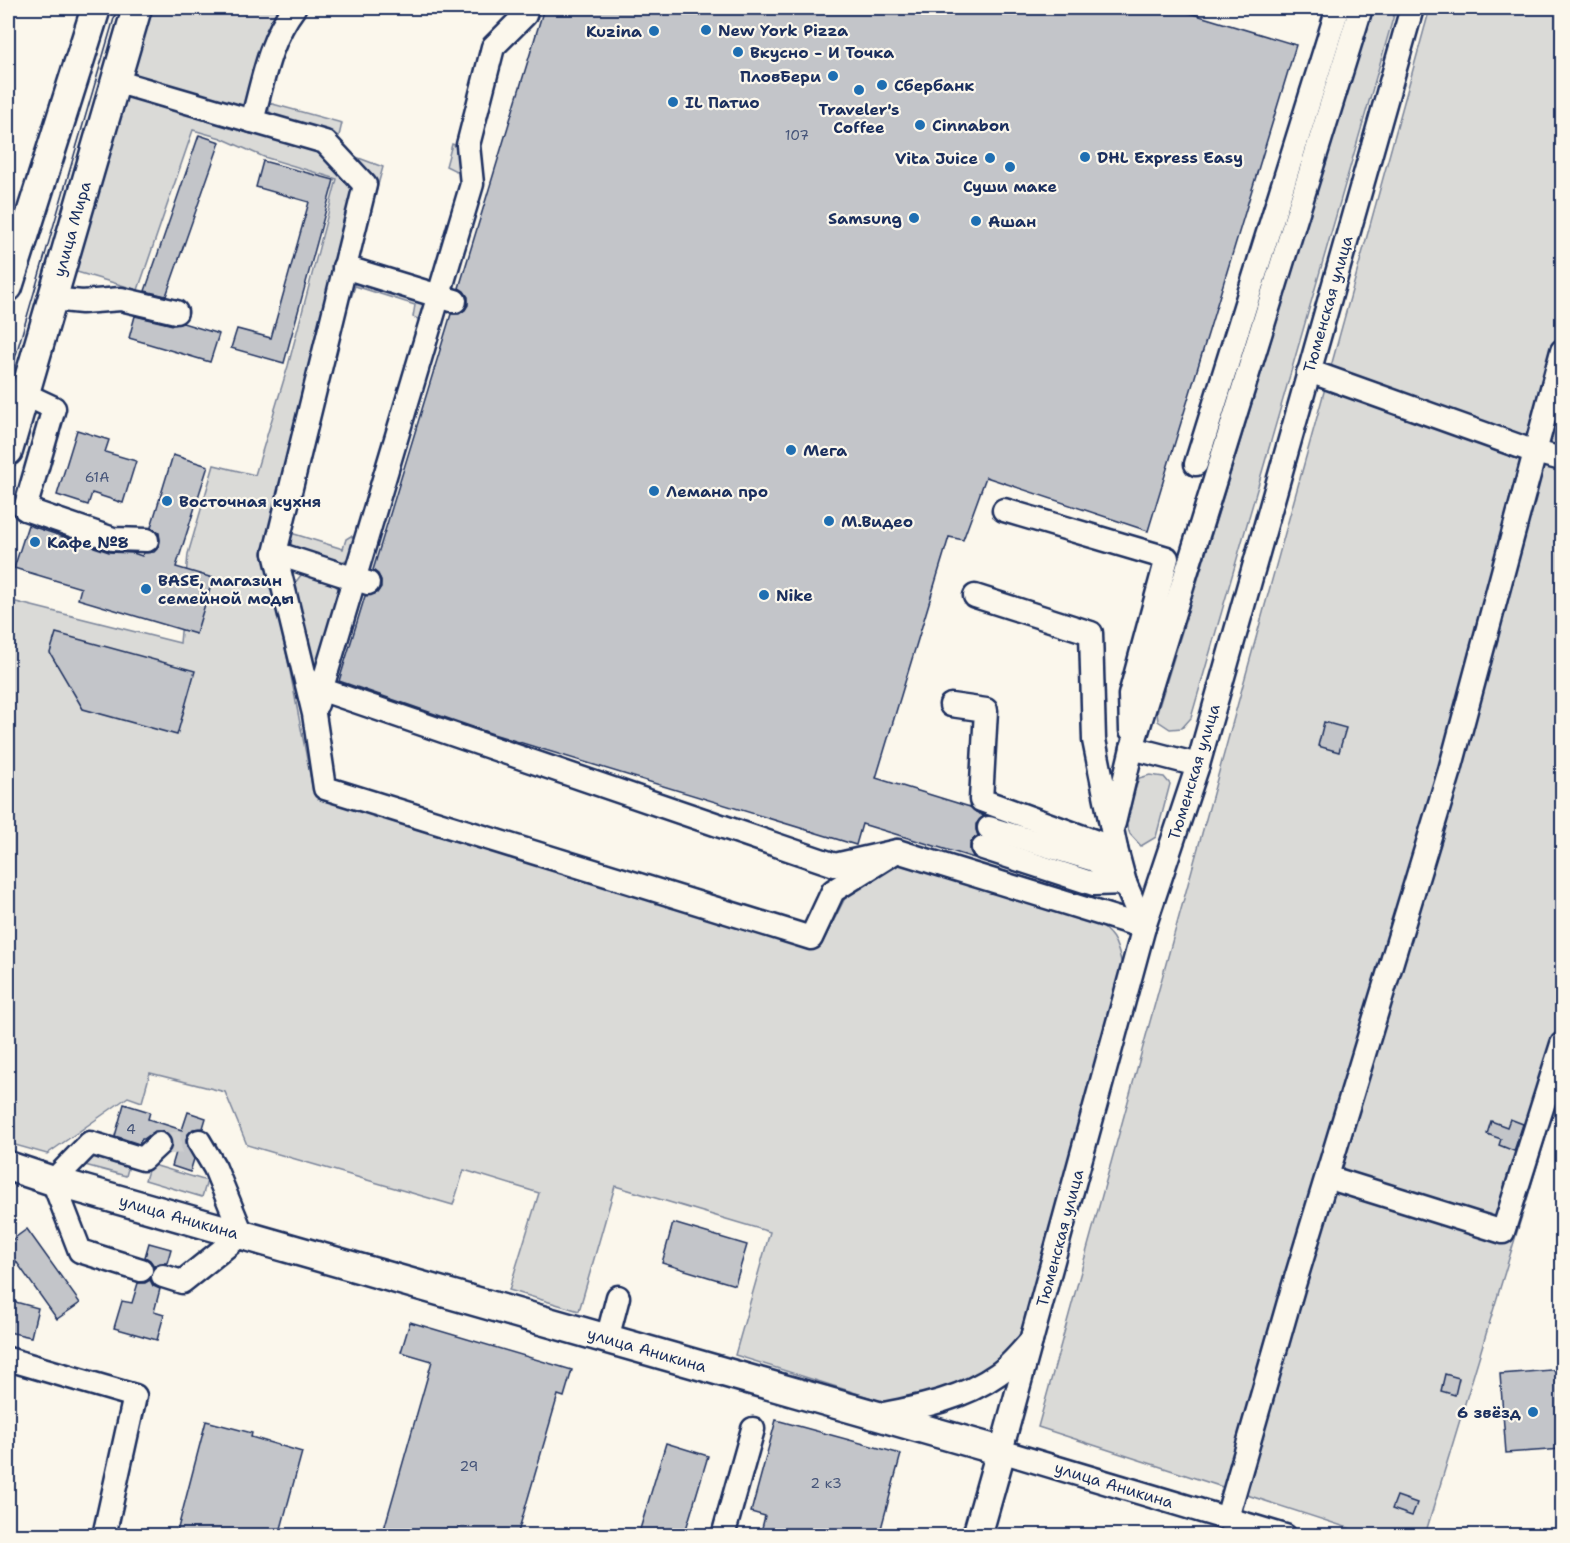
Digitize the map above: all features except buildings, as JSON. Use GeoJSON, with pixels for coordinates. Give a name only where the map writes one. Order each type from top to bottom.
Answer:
{"type":"FeatureCollection","features":[{"type":"Feature","properties":{"kind":"main road"},"geometry":{"type":"LineString","coordinates":[[8,287],[96,8]]}},
{"type":"Feature","properties":{"kind":"main road","name":"улица Мира"},"geometry":{"type":"LineString","coordinates":[[8,451],[136,8]]}},
{"type":"Feature","properties":{"kind":"main road","name":"улица Аникина"},"geometry":{"type":"LineString","coordinates":[[8,1166],[53,1181],[1001,1451]]}},
{"type":"Feature","properties":{"kind":"main road","name":"Тюменская улица"},"geometry":{"type":"LineString","coordinates":[[977,1536],[1001,1451]]}},
{"type":"Feature","properties":{"kind":"street"},"geometry":{"type":"LineString","coordinates":[[252,121],[270,52],[282,23],[294,8]]}},
{"type":"Feature","properties":{"kind":"street"},"geometry":{"type":"LineString","coordinates":[[314,714],[320,689],[361,581],[446,299],[472,184],[468,145],[493,47],[525,15],[527,8]]}},
{"type":"Feature","properties":{"kind":"street"},"geometry":{"type":"LineString","coordinates":[[1196,464],[1338,8]]}},
{"type":"Feature","properties":{"kind":"street"},"geometry":{"type":"LineString","coordinates":[[1114,839],[1132,748],[1361,8]]}},
{"type":"Feature","properties":{"kind":"street","name":"Тюменская улица"},"geometry":{"type":"LineString","coordinates":[[1001,1451],[1144,927],[1198,765],[1412,8]]}},
{"type":"Feature","properties":{"kind":"street"},"geometry":{"type":"LineString","coordinates":[[115,81],[325,141],[365,184],[275,553],[314,714],[325,788],[811,939],[833,891],[897,851]]}},
{"type":"Feature","properties":{"kind":"street"},"geometry":{"type":"LineString","coordinates":[[344,267],[446,299]]}},
{"type":"Feature","properties":{"kind":"street"},"geometry":{"type":"LineString","coordinates":[[52,299],[82,302],[121,299],[176,312]]}},
{"type":"Feature","properties":{"kind":"street"},"geometry":{"type":"LineString","coordinates":[[1227,1518],[1450,770],[1563,351]]}},
{"type":"Feature","properties":{"kind":"street"},"geometry":{"type":"LineString","coordinates":[[1308,373],[1320,375],[1536,452],[1563,459]]}},
{"type":"Feature","properties":{"kind":"street"},"geometry":{"type":"LineString","coordinates":[[24,394],[54,408],[25,509],[113,539],[147,540]]}},
{"type":"Feature","properties":{"kind":"street"},"geometry":{"type":"LineString","coordinates":[[1004,510],[1167,558],[1130,695],[1132,748]]}},
{"type":"Feature","properties":{"kind":"street"},"geometry":{"type":"LineString","coordinates":[[275,553],[361,581]]}},
{"type":"Feature","properties":{"kind":"street"},"geometry":{"type":"LineString","coordinates":[[975,596],[1091,633],[1094,740],[1125,883],[1144,927]]}},
{"type":"Feature","properties":{"kind":"street"},"geometry":{"type":"LineString","coordinates":[[320,689],[457,729],[835,865],[897,851],[1144,927]]}},
{"type":"Feature","properties":{"kind":"street"},"geometry":{"type":"LineString","coordinates":[[951,705],[986,710],[981,800],[1114,839]]}},
{"type":"Feature","properties":{"kind":"street"},"geometry":{"type":"LineString","coordinates":[[1132,748],[1198,765]]}},
{"type":"Feature","properties":{"kind":"street"},"geometry":{"type":"LineString","coordinates":[[986,838],[1094,884],[1125,883]]}},
{"type":"Feature","properties":{"kind":"street"},"geometry":{"type":"LineString","coordinates":[[1327,1177],[1503,1232],[1563,1044]]}},
{"type":"Feature","properties":{"kind":"street"},"geometry":{"type":"LineString","coordinates":[[163,1276],[182,1282],[242,1234],[215,1168],[199,1141]]}},
{"type":"Feature","properties":{"kind":"street"},"geometry":{"type":"LineString","coordinates":[[141,1270],[80,1251],[53,1181],[90,1143],[143,1159],[159,1144]]}},
{"type":"Feature","properties":{"kind":"street"},"geometry":{"type":"LineString","coordinates":[[607,1339],[618,1297]]}},
{"type":"Feature","properties":{"kind":"street"},"geometry":{"type":"LineString","coordinates":[[875,1416],[920,1407],[961,1394],[999,1374],[1032,1340]]}},
{"type":"Feature","properties":{"kind":"street"},"geometry":{"type":"LineString","coordinates":[[8,1359],[135,1396],[105,1536]]}},
{"type":"Feature","properties":{"kind":"street"},"geometry":{"type":"LineString","coordinates":[[723,1536],[753,1429]]}},
{"type":"Feature","properties":{"kind":"street","name":"улица Аникина"},"geometry":{"type":"LineString","coordinates":[[1001,1451],[1285,1536]]}},
{"type":"Feature","properties":{"kind":"shaded area"},"geometry":{"type":"Polygon","coordinates":[[[150,8],[283,8],[251,109],[129,73],[150,8]]]}},
{"type":"Feature","properties":{"kind":"shaded area"},"geometry":{"type":"Polygon","coordinates":[[[1373,8],[1396,8],[1191,718],[1182,728],[1170,729],[1158,721],[1157,713],[1373,8]]]}},
{"type":"Feature","properties":{"kind":"shaded area"},"geometry":{"type":"Polygon","coordinates":[[[1430,8],[1562,8],[1562,1084],[1425,1535],[1370,1535],[1038,1427],[1430,8]]]}},
{"type":"Feature","properties":{"kind":"shaded area"},"geometry":{"type":"Polygon","coordinates":[[[122,92],[320,148],[353,187],[273,584],[313,790],[807,949],[814,949],[822,944],[850,888],[865,875],[898,864],[911,865],[1092,918],[1113,938],[1122,965],[1025,1320],[1011,1356],[973,1385],[894,1405],[735,1355],[770,1232],[615,1186],[579,1311],[509,1290],[539,1193],[464,1170],[453,1205],[247,1145],[225,1092],[150,1073],[142,1102],[128,1097],[47,1154],[8,1143],[8,600],[180,643],[188,554],[214,465],[255,475],[288,366],[337,179],[264,157],[221,138],[193,130],[138,290],[70,270],[122,92]]]}},
{"type":"Feature","properties":{"kind":"shaded area"},"geometry":{"type":"Polygon","coordinates":[[[269,103],[342,123],[339,136],[277,119],[269,111],[269,103]]]}},
{"type":"Feature","properties":{"kind":"shaded area"},"geometry":{"type":"Polygon","coordinates":[[[452,144],[457,146],[460,169],[456,171],[446,166],[452,144]]]}},
{"type":"Feature","properties":{"kind":"shaded area"},"geometry":{"type":"Polygon","coordinates":[[[356,157],[383,167],[376,192],[372,190],[375,180],[356,157]]]}},
{"type":"Feature","properties":{"kind":"shaded area"},"geometry":{"type":"Polygon","coordinates":[[[356,279],[424,302],[427,309],[423,321],[413,317],[415,305],[355,286],[351,298],[347,296],[351,281],[356,279]]]}},
{"type":"Feature","properties":{"kind":"shaded area"},"geometry":{"type":"Polygon","coordinates":[[[291,533],[343,549],[346,539],[351,536],[357,541],[352,556],[341,563],[299,552],[291,546],[291,533]]]}},
{"type":"Feature","properties":{"kind":"shaded area"},"geometry":{"type":"Polygon","coordinates":[[[308,574],[332,583],[341,594],[316,677],[292,587],[301,575],[308,574]]]}},
{"type":"Feature","properties":{"kind":"shaded area"},"geometry":{"type":"Polygon","coordinates":[[[1150,775],[1164,777],[1170,784],[1156,837],[1141,846],[1130,834],[1125,821],[1139,778],[1150,775]]]}},
{"type":"Feature","properties":{"kind":"shaded area"},"geometry":{"type":"Polygon","coordinates":[[[85,1151],[130,1162],[126,1176],[81,1164],[85,1151]]]}},
{"type":"Feature","properties":{"kind":"shaded area"},"geometry":{"type":"Polygon","coordinates":[[[150,1164],[207,1181],[202,1197],[145,1180],[150,1164]]]}},
{"type":"Feature","properties":{"kind":"tunnel"},"geometry":{"type":"LineString","coordinates":[[159,1144],[199,1141]]}},
{"type":"Feature","properties":{"kind":"tram line"},"geometry":{"type":"LineString","coordinates":[[8,382],[117,8]]}},
{"type":"Feature","properties":{"kind":"place","name":"New York Pizza"},"geometry":{"type":"Point","coordinates":[706,30]}},
{"type":"Feature","properties":{"kind":"place","name":"Kuzina"},"geometry":{"type":"Point","coordinates":[654,31]}},
{"type":"Feature","properties":{"kind":"place","name":"Вкусно - И Точка"},"geometry":{"type":"Point","coordinates":[738,52]}},
{"type":"Feature","properties":{"kind":"place","name":"ПловБери"},"geometry":{"type":"Point","coordinates":[833,76]}},
{"type":"Feature","properties":{"kind":"place","name":"Сбербанк"},"geometry":{"type":"Point","coordinates":[882,85]}},
{"type":"Feature","properties":{"kind":"place","name":"Traveler's Coffee"},"geometry":{"type":"Point","coordinates":[859,90]}},
{"type":"Feature","properties":{"kind":"place","name":"IL Патио"},"geometry":{"type":"Point","coordinates":[673,102]}},
{"type":"Feature","properties":{"kind":"place","name":"Cinnabon"},"geometry":{"type":"Point","coordinates":[920,125]}},
{"type":"Feature","properties":{"kind":"place","name":"DHL Express Easy"},"geometry":{"type":"Point","coordinates":[1085,157]}},
{"type":"Feature","properties":{"kind":"place","name":"Vita Juice"},"geometry":{"type":"Point","coordinates":[990,158]}},
{"type":"Feature","properties":{"kind":"place","name":"Суши маке"},"geometry":{"type":"Point","coordinates":[1010,167]}},
{"type":"Feature","properties":{"kind":"place","name":"Samsung"},"geometry":{"type":"Point","coordinates":[914,218]}},
{"type":"Feature","properties":{"kind":"place","name":"Ашан"},"geometry":{"type":"Point","coordinates":[976,221]}},
{"type":"Feature","properties":{"kind":"place","name":"Мега"},"geometry":{"type":"Point","coordinates":[791,450]}},
{"type":"Feature","properties":{"kind":"place","name":"Лемана про"},"geometry":{"type":"Point","coordinates":[654,491]}},
{"type":"Feature","properties":{"kind":"place","name":"Восточная кухня"},"geometry":{"type":"Point","coordinates":[167,501]}},
{"type":"Feature","properties":{"kind":"place","name":"М.Видео"},"geometry":{"type":"Point","coordinates":[829,521]}},
{"type":"Feature","properties":{"kind":"place","name":"Кафе №8"},"geometry":{"type":"Point","coordinates":[35,542]}},
{"type":"Feature","properties":{"kind":"place","name":"BASE, магазин семейной моды"},"geometry":{"type":"Point","coordinates":[146,589]}},
{"type":"Feature","properties":{"kind":"place","name":"Nike"},"geometry":{"type":"Point","coordinates":[764,595]}},
{"type":"Feature","properties":{"kind":"place","name":"6 звёзд"},"geometry":{"type":"Point","coordinates":[1533,1412]}}]}
